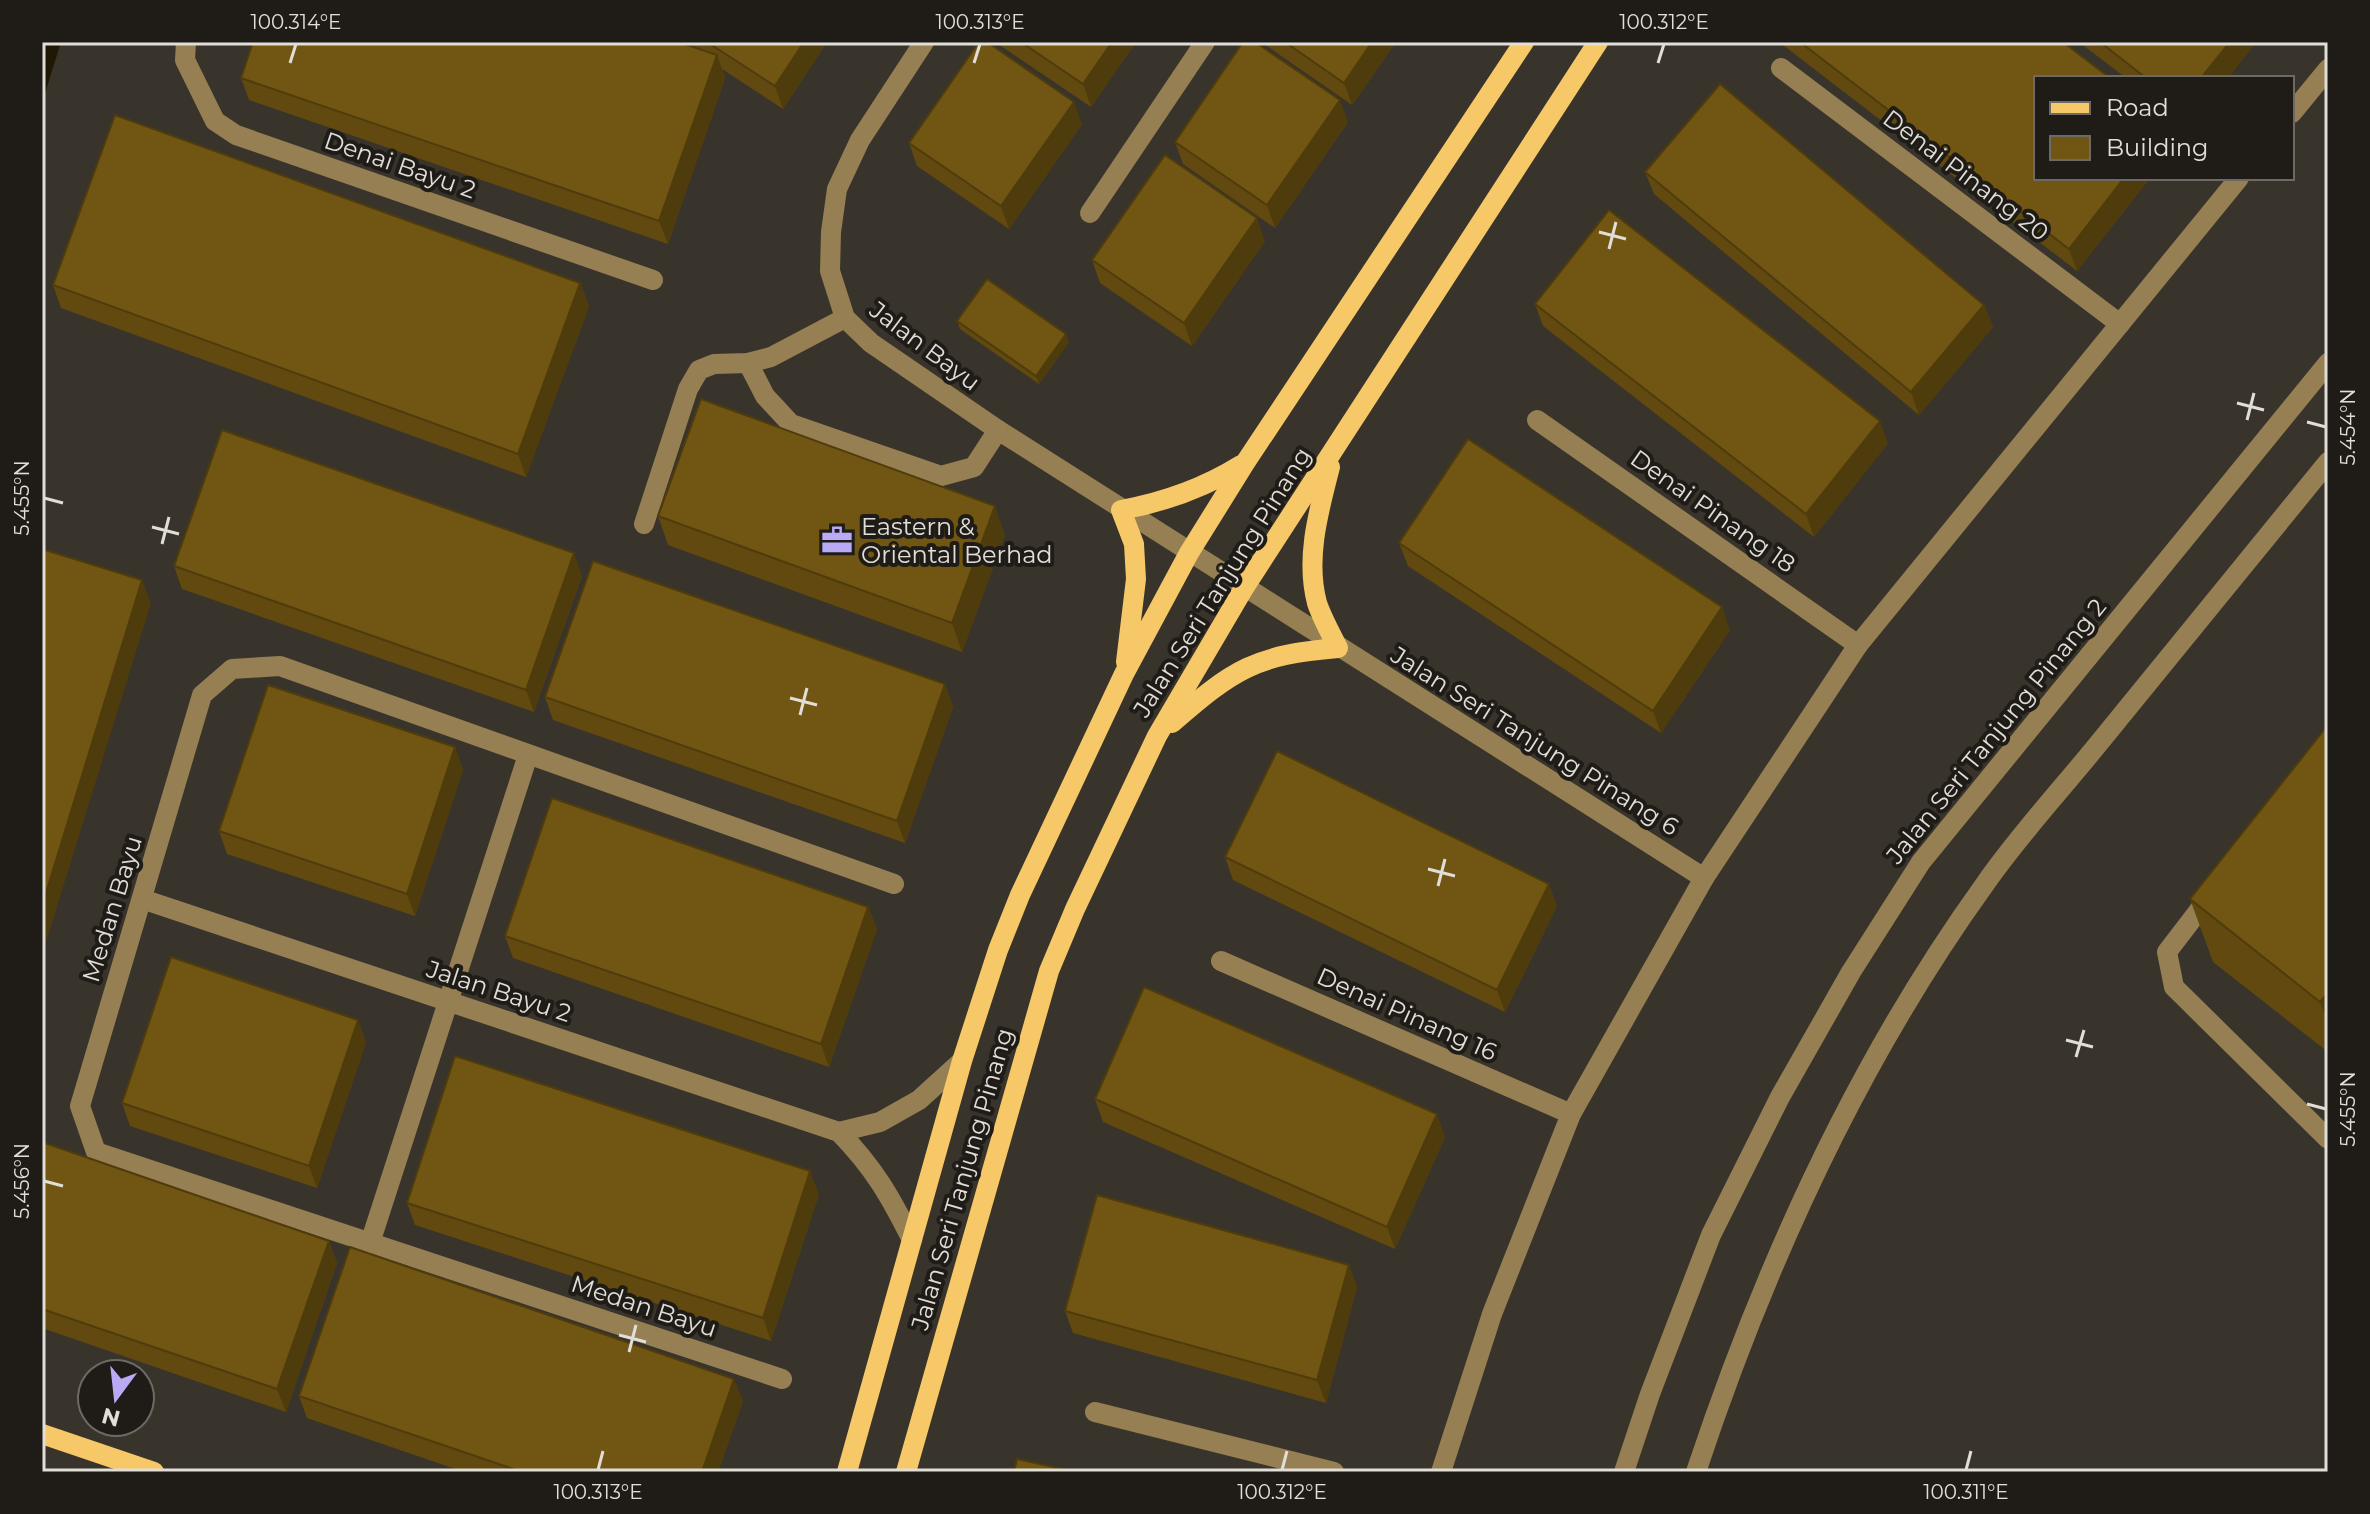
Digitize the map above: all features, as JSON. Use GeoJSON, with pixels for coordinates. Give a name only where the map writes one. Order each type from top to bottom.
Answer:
{"type":"FeatureCollection","features":[{"type":"Feature","properties":{"kind":"main road","name":"Jalan Seri Tanjung Pinang"},"geometry":{"type":"LineString","coordinates":[[847,1472],[962,1061],[998,950],[1020,895],[1124,674],[1189,553],[1245,463],[1524,42]]}},
{"type":"Feature","properties":{"kind":"main road","name":"Jalan Seri Tanjung Pinang"},"geometry":{"type":"LineString","coordinates":[[906,1472],[1049,971],[1157,736],[1244,588],[1598,42]]}},
{"type":"Feature","properties":{"kind":"main road"},"geometry":{"type":"LineString","coordinates":[[1157,736],[1233,673],[1262,660],[1297,651],[1338,648],[1317,604],[1312,571],[1316,521],[1334,452]]}},
{"type":"Feature","properties":{"kind":"main road"},"geometry":{"type":"LineString","coordinates":[[1124,674],[1136,579],[1134,544],[1121,510],[1155,504],[1186,493],[1245,463]]}},
{"type":"Feature","properties":{"kind":"main road"},"geometry":{"type":"LineString","coordinates":[[42,1434],[154,1472]]}},
{"type":"Feature","properties":{"kind":"street","name":"Denai Bayu 2"},"geometry":{"type":"LineString","coordinates":[[186,42],[185,60],[215,121],[236,135],[653,280]]}},
{"type":"Feature","properties":{"kind":"street","name":"Jalan Bayu"},"geometry":{"type":"LineString","coordinates":[[924,42],[860,140],[837,189],[830,271],[845,318],[871,343],[998,430],[1244,588]]}},
{"type":"Feature","properties":{"kind":"street"},"geometry":{"type":"LineString","coordinates":[[1090,213],[1205,42]]}},
{"type":"Feature","properties":{"kind":"street","name":"Denai Pinang 20"},"geometry":{"type":"LineString","coordinates":[[1781,68],[2120,324]]}},
{"type":"Feature","properties":{"kind":"street"},"geometry":{"type":"LineString","coordinates":[[2294,111],[2328,69]]}},
{"type":"Feature","properties":{"kind":"street"},"geometry":{"type":"LineString","coordinates":[[1441,1472],[1492,1314],[1571,1114],[1704,878],[1858,645],[2237,180]]}},
{"type":"Feature","properties":{"kind":"street"},"geometry":{"type":"LineString","coordinates":[[644,524],[688,389],[699,370],[714,364],[748,363],[771,357],[845,318]]}},
{"type":"Feature","properties":{"kind":"street"},"geometry":{"type":"LineString","coordinates":[[748,363],[765,396],[791,424],[941,476],[974,467],[998,430]]}},
{"type":"Feature","properties":{"kind":"street","name":"Jalan Seri Tanjung Pinang 2"},"geometry":{"type":"LineString","coordinates":[[1624,1472],[1650,1394],[1711,1235],[1780,1097],[1851,972],[1921,862],[2328,363]]}},
{"type":"Feature","properties":{"kind":"street","name":"Denai Pinang 18"},"geometry":{"type":"LineString","coordinates":[[1537,420],[1858,645]]}},
{"type":"Feature","properties":{"kind":"street"},"geometry":{"type":"LineString","coordinates":[[1696,1472],[1739,1346],[1777,1253],[1867,1068],[1927,970],[1986,882],[2328,462]]}},
{"type":"Feature","properties":{"kind":"street","name":"Jalan Seri Tanjung Pinang 6"},"geometry":{"type":"LineString","coordinates":[[1244,588],[1704,878]]}},
{"type":"Feature","properties":{"kind":"street","name":"Medan Bayu"},"geometry":{"type":"LineString","coordinates":[[782,1379],[96,1152],[80,1106],[202,695],[232,669],[280,666],[894,884]]}},
{"type":"Feature","properties":{"kind":"street"},"geometry":{"type":"LineString","coordinates":[[370,1243],[528,755]]}},
{"type":"Feature","properties":{"kind":"street"},"geometry":{"type":"LineString","coordinates":[[2223,880],[2167,952],[2174,987],[2328,1139]]}},
{"type":"Feature","properties":{"kind":"street","name":"Jalan Bayu 2"},"geometry":{"type":"LineString","coordinates":[[142,899],[839,1132]]}},
{"type":"Feature","properties":{"kind":"street","name":"Denai Pinang 16"},"geometry":{"type":"LineString","coordinates":[[1221,961],[1571,1114]]}},
{"type":"Feature","properties":{"kind":"street"},"geometry":{"type":"LineString","coordinates":[[839,1132],[880,1122],[919,1100],[962,1061]]}},
{"type":"Feature","properties":{"kind":"street"},"geometry":{"type":"LineString","coordinates":[[839,1132],[868,1162],[912,1240]]}},
{"type":"Feature","properties":{"kind":"street"},"geometry":{"type":"LineString","coordinates":[[1095,1412],[1334,1472]]}},
{"type":"Feature","properties":{"kind":"shaded area"},"geometry":{"type":"Polygon","coordinates":[[[42,42],[61,42],[42,103],[42,42]]]}},
{"type":"Feature","properties":{"kind":"building"},"geometry":{"type":"Polygon","coordinates":[[[253,42],[679,42],[717,55],[659,221],[241,78],[253,42]]]}},
{"type":"Feature","properties":{"kind":"building"},"geometry":{"type":"Polygon","coordinates":[[[707,42],[804,42],[775,86],[707,42]]]}},
{"type":"Feature","properties":{"kind":"building"},"geometry":{"type":"Polygon","coordinates":[[[979,42],[987,42],[1074,102],[1001,206],[909,143],[979,42]]]}},
{"type":"Feature","properties":{"kind":"building"},"geometry":{"type":"Polygon","coordinates":[[[1021,42],[1112,42],[1083,84],[1021,42]]]}},
{"type":"Feature","properties":{"kind":"building"},"geometry":{"type":"Polygon","coordinates":[[[1243,42],[1255,42],[1340,100],[1267,205],[1175,142],[1243,42]]]}},
{"type":"Feature","properties":{"kind":"building"},"geometry":{"type":"Polygon","coordinates":[[[1285,42],[1372,42],[1344,83],[1285,42]]]}},
{"type":"Feature","properties":{"kind":"building"},"geometry":{"type":"Polygon","coordinates":[[[1800,42],[2063,42],[2107,76],[2034,76],[2034,180],[2122,180],[2069,249],[1800,42]]]}},
{"type":"Feature","properties":{"kind":"building"},"geometry":{"type":"Polygon","coordinates":[[[2100,42],[2230,42],[2203,76],[2143,76],[2100,42]]]}},
{"type":"Feature","properties":{"kind":"building"},"geometry":{"type":"Polygon","coordinates":[[[1720,84],[1984,305],[1911,392],[1645,172],[1720,84]]]}},
{"type":"Feature","properties":{"kind":"building"},"geometry":{"type":"Polygon","coordinates":[[[115,115],[580,283],[518,454],[53,285],[115,115]]]}},
{"type":"Feature","properties":{"kind":"building"},"geometry":{"type":"Polygon","coordinates":[[[1165,155],[1257,218],[1184,323],[1092,260],[1165,155]]]}},
{"type":"Feature","properties":{"kind":"building"},"geometry":{"type":"Polygon","coordinates":[[[1609,210],[1880,421],[1806,514],[1535,304],[1609,210]]]}},
{"type":"Feature","properties":{"kind":"building"},"geometry":{"type":"Polygon","coordinates":[[[987,279],[1066,334],[1036,376],[957,321],[987,279]]]}},
{"type":"Feature","properties":{"kind":"building","name":"Eastern & Oriental Berhad"},"geometry":{"type":"Polygon","coordinates":[[[701,399],[995,506],[952,623],[658,516],[701,399]]]}},
{"type":"Feature","properties":{"kind":"building"},"geometry":{"type":"Polygon","coordinates":[[[222,430],[574,553],[526,690],[174,566],[222,430]]]}},
{"type":"Feature","properties":{"kind":"building"},"geometry":{"type":"Polygon","coordinates":[[[1468,439],[1722,607],[1653,711],[1399,543],[1468,439]]]}},
{"type":"Feature","properties":{"kind":"building"},"geometry":{"type":"Polygon","coordinates":[[[42,549],[142,580],[42,906],[42,549]]]}},
{"type":"Feature","properties":{"kind":"building"},"geometry":{"type":"Polygon","coordinates":[[[593,561],[945,684],[897,821],[545,697],[593,561]]]}},
{"type":"Feature","properties":{"kind":"building"},"geometry":{"type":"Polygon","coordinates":[[[268,685],[455,747],[407,894],[219,831],[268,685]]]}},
{"type":"Feature","properties":{"kind":"building"},"geometry":{"type":"Polygon","coordinates":[[[2328,725],[2328,992],[2320,1002],[2190,899],[2328,725]]]}},
{"type":"Feature","properties":{"kind":"building"},"geometry":{"type":"Polygon","coordinates":[[[1277,751],[1549,884],[1497,990],[1225,857],[1277,751]]]}},
{"type":"Feature","properties":{"kind":"building"},"geometry":{"type":"Polygon","coordinates":[[[552,798],[868,907],[821,1044],[505,936],[552,798]]]}},
{"type":"Feature","properties":{"kind":"building"},"geometry":{"type":"Polygon","coordinates":[[[171,957],[358,1020],[309,1166],[122,1103],[171,957]]]}},
{"type":"Feature","properties":{"kind":"building"},"geometry":{"type":"Polygon","coordinates":[[[1144,987],[1437,1114],[1387,1227],[1095,1099],[1144,987]]]}},
{"type":"Feature","properties":{"kind":"building"},"geometry":{"type":"Polygon","coordinates":[[[455,1056],[810,1171],[763,1318],[407,1203],[455,1056]]]}},
{"type":"Feature","properties":{"kind":"building"},"geometry":{"type":"Polygon","coordinates":[[[42,1142],[329,1241],[277,1389],[42,1309],[42,1142]]]}},
{"type":"Feature","properties":{"kind":"building"},"geometry":{"type":"Polygon","coordinates":[[[1097,1195],[1349,1265],[1317,1380],[1065,1311],[1097,1195]]]}},
{"type":"Feature","properties":{"kind":"building"},"geometry":{"type":"Polygon","coordinates":[[[350,1247],[734,1379],[702,1472],[522,1472],[299,1396],[350,1247]]]}},
{"type":"Feature","properties":{"kind":"building"},"geometry":{"type":"Polygon","coordinates":[[[1017,1459],[1076,1472],[1014,1472],[1017,1459]]]}},
{"type":"Feature","properties":{"kind":"place","name":"Eastern & Oriental Berhad"},"geometry":{"type":"Point","coordinates":[837,540]}}]}
